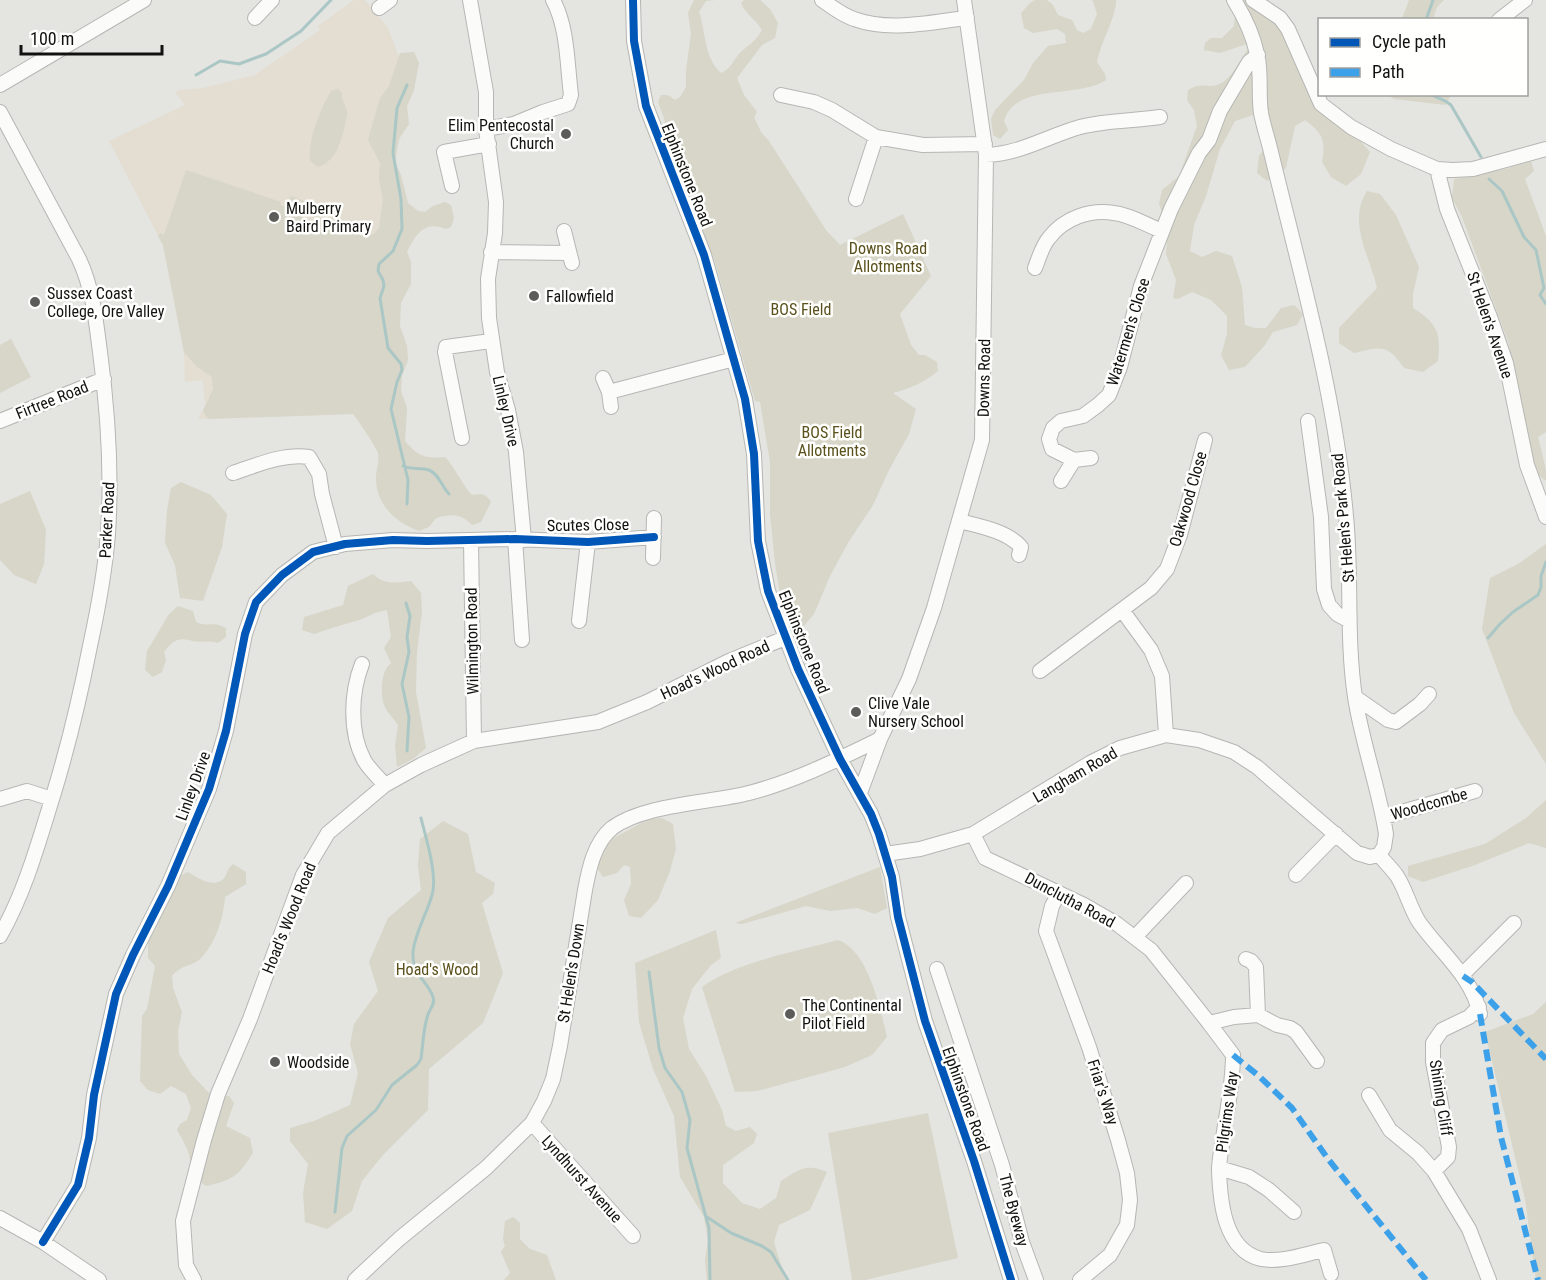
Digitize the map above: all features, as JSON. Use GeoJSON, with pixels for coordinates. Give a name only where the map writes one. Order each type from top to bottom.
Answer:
{"type":"FeatureCollection","features":[{"type":"Feature","properties":{"kind":"street"},"geometry":{"type":"LineString","coordinates":[[0,85],[144,0]]}},
{"type":"Feature","properties":{"kind":"street"},"geometry":{"type":"LineString","coordinates":[[255,18],[272,0]]}},
{"type":"Feature","properties":{"kind":"street","name":"Linley Drive"},"geometry":{"type":"LineString","coordinates":[[43,1242],[78,1185],[89,1138],[94,1095],[116,994],[133,954],[168,886],[209,789],[226,731],[245,634],[256,602],[282,575],[313,552],[393,540],[519,539],[516,452],[491,342],[488,279],[495,233],[496,202],[486,129],[486,92],[470,0]]}},
{"type":"Feature","properties":{"kind":"street"},"geometry":{"type":"LineString","coordinates":[[486,129],[514,124],[543,111],[568,104],[571,95],[564,35],[558,9],[553,0]]}},
{"type":"Feature","properties":{"kind":"street","name":"Elphinstone Road"},"geometry":{"type":"LineString","coordinates":[[633,0],[634,41],[645,106],[704,255],[745,399],[754,454],[758,541],[763,573],[785,638],[840,759],[871,814],[885,854],[925,1021],[974,1161],[1011,1280]]}},
{"type":"Feature","properties":{"kind":"street"},"geometry":{"type":"LineString","coordinates":[[822,0],[843,14],[871,22],[907,26],[967,18]]}},
{"type":"Feature","properties":{"kind":"street","name":"Downs Road"},"geometry":{"type":"LineString","coordinates":[[860,793],[880,739],[909,678],[934,608],[982,440],[985,358],[985,149],[964,0]]}},
{"type":"Feature","properties":{"kind":"street","name":"St Helen's Park Road"},"geometry":{"type":"LineString","coordinates":[[1234,0],[1249,29],[1258,55],[1261,113],[1293,236],[1306,302],[1323,369],[1337,445],[1346,516],[1349,575],[1348,620],[1355,697],[1384,817],[1386,834],[1384,847],[1379,855]]}},
{"type":"Feature","properties":{"kind":"street"},"geometry":{"type":"LineString","coordinates":[[1253,0],[1280,18],[1288,29],[1315,95],[1329,112],[1391,149],[1437,169],[1473,169],[1546,149]]}},
{"type":"Feature","properties":{"kind":"street"},"geometry":{"type":"LineString","coordinates":[[1502,18],[1525,0]]}},
{"type":"Feature","properties":{"kind":"street","name":"Watermen's Close"},"geometry":{"type":"LineString","coordinates":[[1074,460],[1052,449],[1049,439],[1053,428],[1061,422],[1083,416],[1110,394],[1129,337],[1141,286],[1171,209],[1199,153],[1209,140],[1220,111],[1249,62],[1258,55]]}},
{"type":"Feature","properties":{"kind":"street"},"geometry":{"type":"LineString","coordinates":[[781,95],[814,102],[876,136],[923,145],[985,149],[1003,154],[1083,126],[1155,122]]}},
{"type":"Feature","properties":{"kind":"street","name":"Parker Road"},"geometry":{"type":"LineString","coordinates":[[0,112],[84,269],[94,308],[104,380],[110,480],[108,536],[102,582],[75,716],[64,761],[29,871],[14,912],[0,936]]}},
{"type":"Feature","properties":{"kind":"street"},"geometry":{"type":"LineString","coordinates":[[855,192],[876,136]]}},
{"type":"Feature","properties":{"kind":"street"},"geometry":{"type":"LineString","coordinates":[[453,186],[444,152],[489,144]]}},
{"type":"Feature","properties":{"kind":"street","name":"St Helen's Avenue"},"geometry":{"type":"LineString","coordinates":[[1437,169],[1447,209],[1506,363],[1527,465],[1546,517]]}},
{"type":"Feature","properties":{"kind":"street"},"geometry":{"type":"LineString","coordinates":[[1035,268],[1048,239],[1062,226],[1080,215],[1094,211],[1116,213],[1162,231]]}},
{"type":"Feature","properties":{"kind":"street"},"geometry":{"type":"LineString","coordinates":[[491,252],[570,258],[564,231]]}},
{"type":"Feature","properties":{"kind":"street"},"geometry":{"type":"LineString","coordinates":[[462,438],[446,347],[491,342]]}},
{"type":"Feature","properties":{"kind":"street"},"geometry":{"type":"LineString","coordinates":[[609,392],[734,359]]}},
{"type":"Feature","properties":{"kind":"street"},"geometry":{"type":"LineString","coordinates":[[603,378],[609,392],[611,406]]}},
{"type":"Feature","properties":{"kind":"street","name":"Firtree Road"},"geometry":{"type":"LineString","coordinates":[[0,421],[104,380]]}},
{"type":"Feature","properties":{"kind":"street"},"geometry":{"type":"LineString","coordinates":[[1308,421],[1321,517],[1324,589],[1329,605],[1348,620]]}},
{"type":"Feature","properties":{"kind":"street","name":"Oakwood Close"},"geometry":{"type":"LineString","coordinates":[[1040,671],[1150,588],[1167,569],[1180,535],[1205,440]]}},
{"type":"Feature","properties":{"kind":"street"},"geometry":{"type":"LineString","coordinates":[[233,473],[286,457],[298,455],[309,457],[319,474],[336,547]]}},
{"type":"Feature","properties":{"kind":"street"},"geometry":{"type":"LineString","coordinates":[[1061,481],[1074,460],[1091,458]]}},
{"type":"Feature","properties":{"kind":"street","name":"Scutes Close"},"geometry":{"type":"LineString","coordinates":[[653,558],[654,518]]}},
{"type":"Feature","properties":{"kind":"street"},"geometry":{"type":"LineString","coordinates":[[958,521],[1014,539],[1021,547],[1019,555]]}},
{"type":"Feature","properties":{"kind":"street","name":"Scutes Close"},"geometry":{"type":"LineString","coordinates":[[519,539],[588,542],[654,537]]}},
{"type":"Feature","properties":{"kind":"street"},"geometry":{"type":"LineString","coordinates":[[519,539],[522,640]]}},
{"type":"Feature","properties":{"kind":"street","name":"Wilmington Road"},"geometry":{"type":"LineString","coordinates":[[471,541],[474,741]]}},
{"type":"Feature","properties":{"kind":"street","name":"Scutes Close"},"geometry":{"type":"LineString","coordinates":[[579,621],[588,542]]}},
{"type":"Feature","properties":{"kind":"street"},"geometry":{"type":"LineString","coordinates":[[1122,610],[1150,650],[1162,676],[1166,735]]}},
{"type":"Feature","properties":{"kind":"street","name":"Hoad's Wood Road"},"geometry":{"type":"LineString","coordinates":[[194,1280],[186,1265],[183,1221],[218,1094],[250,1019],[303,875],[328,833],[385,785],[421,765],[474,741],[598,723],[647,702],[727,662],[785,638]]}},
{"type":"Feature","properties":{"kind":"street"},"geometry":{"type":"LineString","coordinates":[[362,664],[356,680],[355,736],[364,760],[385,785]]}},
{"type":"Feature","properties":{"kind":"street"},"geometry":{"type":"LineString","coordinates":[[1355,697],[1388,720],[1396,722],[1420,704],[1429,694]]}},
{"type":"Feature","properties":{"kind":"street","name":"Langham Road"},"geometry":{"type":"LineString","coordinates":[[885,854],[920,849],[973,834],[1110,753],[1166,735],[1199,740],[1234,752],[1257,767],[1356,853],[1370,857],[1379,855]]}},
{"type":"Feature","properties":{"kind":"street"},"geometry":{"type":"LineString","coordinates":[[840,759],[880,739]]}},
{"type":"Feature","properties":{"kind":"street","name":"St Helen's Down"},"geometry":{"type":"LineString","coordinates":[[360,1278],[399,1239],[486,1168],[532,1123],[553,1079],[590,864],[601,842],[612,828],[630,819],[664,809],[747,794],[786,782],[840,759]]}},
{"type":"Feature","properties":{"kind":"street"},"geometry":{"type":"LineString","coordinates":[[0,799],[27,791],[52,798]]}},
{"type":"Feature","properties":{"kind":"street","name":"Woodcombe"},"geometry":{"type":"LineString","coordinates":[[1384,817],[1475,791]]}},
{"type":"Feature","properties":{"kind":"street","name":"Dunclutha Road"},"geometry":{"type":"LineString","coordinates":[[973,834],[985,858],[1084,904],[1151,950],[1233,1056]]}},
{"type":"Feature","properties":{"kind":"street"},"geometry":{"type":"LineString","coordinates":[[1296,874],[1336,834]]}},
{"type":"Feature","properties":{"kind":"street"},"geometry":{"type":"LineString","coordinates":[[1379,855],[1397,877],[1425,931],[1462,975],[1514,923]]}},
{"type":"Feature","properties":{"kind":"street"},"geometry":{"type":"LineString","coordinates":[[1135,937],[1186,883]]}},
{"type":"Feature","properties":{"kind":"street","name":"Friar's Way"},"geometry":{"type":"LineString","coordinates":[[1059,893],[1052,906],[1047,931],[1089,1047],[1115,1129],[1127,1173],[1130,1200],[1127,1226],[1110,1255],[1080,1280]]}},
{"type":"Feature","properties":{"kind":"street"},"geometry":{"type":"LineString","coordinates":[[1246,959],[1251,961],[1256,968],[1258,1015]]}},
{"type":"Feature","properties":{"kind":"street","name":"The Byeway"},"geometry":{"type":"LineString","coordinates":[[937,969],[1002,1165],[1022,1242],[1036,1280]]}},
{"type":"Feature","properties":{"kind":"street","name":"Shining Cliff"},"geometry":{"type":"LineString","coordinates":[[1434,1171],[1448,1157],[1449,1147],[1433,1062],[1433,1043],[1442,1030],[1479,1010],[1472,990],[1462,975]]}},
{"type":"Feature","properties":{"kind":"street"},"geometry":{"type":"LineString","coordinates":[[1209,1023],[1234,1017],[1258,1015],[1277,1026],[1290,1028],[1296,1032],[1317,1061]]}},
{"type":"Feature","properties":{"kind":"street","name":"Pilgrims Way"},"geometry":{"type":"LineString","coordinates":[[1233,1056],[1219,1168],[1229,1230],[1238,1245],[1252,1256],[1264,1260],[1282,1259],[1324,1250],[1331,1274]]}},
{"type":"Feature","properties":{"kind":"street"},"geometry":{"type":"LineString","coordinates":[[1369,1095],[1390,1130],[1418,1153],[1434,1171],[1469,1229],[1489,1280]]}},
{"type":"Feature","properties":{"kind":"street","name":"Lyndhurst Avenue"},"geometry":{"type":"LineString","coordinates":[[532,1123],[633,1236]]}},
{"type":"Feature","properties":{"kind":"street","name":"Pilgrims Way"},"geometry":{"type":"LineString","coordinates":[[1219,1168],[1249,1177],[1269,1190],[1294,1212]]}},
{"type":"Feature","properties":{"kind":"street"},"geometry":{"type":"LineString","coordinates":[[1,1223],[43,1242],[99,1280]]}},
{"type":"Feature","properties":{"kind":"shaded area","name":"Mulberry Baird Primary"},"geometry":{"type":"Polygon","coordinates":[[[354,0],[365,0],[388,28],[406,76],[382,142],[400,198],[352,414],[198,419],[205,406],[203,380],[185,382],[184,352],[163,245],[109,141],[185,105],[175,92],[179,90],[203,88],[255,75],[320,30],[318,26],[354,0]]]}},
{"type":"Feature","properties":{"kind":"green space"},"geometry":{"type":"Polygon","coordinates":[[[694,0],[715,0],[706,1],[699,12],[708,52],[715,67],[721,73],[729,68],[762,30],[741,3],[744,0],[760,0],[770,9],[778,23],[775,38],[762,45],[737,78],[744,95],[757,112],[754,117],[761,132],[826,230],[840,245],[903,214],[931,276],[900,314],[911,345],[919,355],[925,355],[937,362],[938,371],[917,385],[893,393],[916,409],[909,434],[873,505],[849,541],[830,576],[814,614],[803,627],[790,628],[781,601],[770,514],[770,462],[760,402],[755,401],[714,259],[667,141],[663,126],[665,121],[658,102],[661,95],[668,95],[675,100],[680,97],[686,87],[691,34],[688,13],[694,0]]]}},
{"type":"Feature","properties":{"kind":"green space"},"geometry":{"type":"Polygon","coordinates":[[[1035,0],[1047,0],[1053,5],[1058,15],[1072,20],[1077,30],[1083,33],[1091,29],[1097,14],[1091,0],[1116,0],[1114,14],[1097,62],[1106,80],[1094,86],[1034,96],[1021,101],[1010,109],[1004,121],[1008,130],[1000,139],[993,135],[991,119],[995,110],[1024,80],[1033,63],[1048,46],[1066,43],[1065,34],[1057,29],[1033,33],[1024,28],[1021,13],[1035,0]]]}},
{"type":"Feature","properties":{"kind":"green space"},"geometry":{"type":"Polygon","coordinates":[[[1236,0],[1261,0],[1291,43],[1299,70],[1318,92],[1318,96],[1322,96],[1370,152],[1361,174],[1346,186],[1331,177],[1322,162],[1324,148],[1322,138],[1316,129],[1305,120],[1295,126],[1286,168],[1267,181],[1257,173],[1259,156],[1273,136],[1268,123],[1253,115],[1235,121],[1220,149],[1206,196],[1194,225],[1190,251],[1202,257],[1216,251],[1232,256],[1242,287],[1245,325],[1266,328],[1281,308],[1294,305],[1303,314],[1297,325],[1273,332],[1265,345],[1245,367],[1229,370],[1221,355],[1227,334],[1227,316],[1211,300],[1192,292],[1178,299],[1173,298],[1176,280],[1166,254],[1168,228],[1159,204],[1162,190],[1179,176],[1197,126],[1194,110],[1187,100],[1188,90],[1197,86],[1213,86],[1223,82],[1232,74],[1249,48],[1247,44],[1220,53],[1204,50],[1205,43],[1211,38],[1222,38],[1234,26],[1236,0]]]}},
{"type":"Feature","properties":{"kind":"green space"},"geometry":{"type":"Polygon","coordinates":[[[1409,0],[1444,0],[1437,7],[1433,18],[1402,18],[1409,0]]]}},
{"type":"Feature","properties":{"kind":"green space"},"geometry":{"type":"Polygon","coordinates":[[[414,52],[419,63],[414,90],[407,106],[409,124],[399,139],[395,162],[408,203],[418,211],[425,212],[445,202],[451,205],[454,218],[451,227],[446,229],[432,226],[422,230],[417,234],[407,252],[411,262],[411,284],[401,303],[400,326],[407,346],[408,360],[402,376],[401,391],[407,408],[405,441],[422,455],[445,457],[472,495],[483,495],[491,502],[481,522],[472,525],[460,516],[446,516],[436,518],[429,527],[419,531],[396,518],[380,499],[376,481],[378,453],[353,414],[208,419],[203,411],[213,389],[212,377],[196,366],[184,352],[163,245],[158,236],[160,233],[164,235],[186,170],[281,202],[280,205],[286,207],[291,196],[307,202],[300,225],[321,232],[325,230],[367,236],[374,234],[379,228],[383,200],[379,179],[380,163],[368,140],[380,98],[389,86],[400,53],[414,52]]]}},
{"type":"Feature","properties":{"kind":"green space"},"geometry":{"type":"Polygon","coordinates":[[[338,89],[342,93],[347,116],[333,156],[318,167],[310,161],[313,134],[331,91],[338,89]]]}},
{"type":"Feature","properties":{"kind":"green space"},"geometry":{"type":"Polygon","coordinates":[[[1390,96],[1450,96],[1446,105],[1394,99],[1390,96]]]}},
{"type":"Feature","properties":{"kind":"green space"},"geometry":{"type":"Polygon","coordinates":[[[1531,161],[1534,171],[1525,179],[1546,236],[1546,432],[1538,437],[1546,470],[1546,481],[1534,471],[1509,344],[1462,217],[1452,198],[1454,179],[1505,169],[1531,161]]]}},
{"type":"Feature","properties":{"kind":"green space"},"geometry":{"type":"Polygon","coordinates":[[[1367,191],[1380,194],[1396,215],[1419,267],[1413,294],[1413,308],[1433,324],[1439,343],[1438,361],[1423,372],[1404,368],[1393,354],[1383,349],[1354,353],[1339,343],[1339,328],[1377,288],[1360,227],[1361,203],[1367,191]]]}},
{"type":"Feature","properties":{"kind":"green space"},"geometry":{"type":"Polygon","coordinates":[[[11,339],[31,377],[0,393],[0,345],[11,339]]]}},
{"type":"Feature","properties":{"kind":"green space"},"geometry":{"type":"Polygon","coordinates":[[[181,482],[211,495],[227,514],[222,547],[203,601],[180,598],[175,565],[165,543],[171,488],[181,482]]]}},
{"type":"Feature","properties":{"kind":"green space"},"geometry":{"type":"Polygon","coordinates":[[[30,491],[46,530],[44,564],[36,584],[14,575],[0,560],[0,504],[30,491]]]}},
{"type":"Feature","properties":{"kind":"green space"},"geometry":{"type":"Polygon","coordinates":[[[1546,544],[1546,764],[1514,713],[1482,629],[1490,578],[1518,564],[1546,544]]]}},
{"type":"Feature","properties":{"kind":"green space"},"geometry":{"type":"Polygon","coordinates":[[[373,574],[386,582],[411,581],[421,593],[422,611],[417,653],[416,692],[426,748],[413,759],[397,767],[395,745],[398,725],[385,707],[382,694],[383,676],[391,663],[384,648],[391,637],[387,610],[314,634],[302,630],[304,617],[343,605],[348,586],[373,574]]]}},
{"type":"Feature","properties":{"kind":"green space"},"geometry":{"type":"Polygon","coordinates":[[[178,606],[193,611],[196,622],[226,628],[226,637],[218,643],[177,640],[164,652],[166,660],[162,672],[153,677],[145,670],[147,651],[169,614],[178,606]]]}},
{"type":"Feature","properties":{"kind":"green space"},"geometry":{"type":"Polygon","coordinates":[[[1546,800],[1546,848],[1529,843],[1475,865],[1423,882],[1408,876],[1408,866],[1485,844],[1526,818],[1546,800]]]}},
{"type":"Feature","properties":{"kind":"green space"},"geometry":{"type":"Polygon","coordinates":[[[662,818],[673,824],[676,849],[670,871],[658,900],[641,918],[629,916],[624,900],[631,884],[630,867],[624,865],[617,873],[603,877],[596,866],[606,842],[649,819],[662,818]]]}},
{"type":"Feature","properties":{"kind":"green space","name":"Hoad's Wood"},"geometry":{"type":"Polygon","coordinates":[[[443,821],[468,834],[476,872],[495,883],[493,894],[482,903],[503,973],[483,1023],[429,1069],[428,1110],[382,1156],[362,1181],[352,1211],[327,1229],[305,1222],[303,1193],[308,1164],[290,1141],[290,1128],[314,1121],[350,1105],[358,1073],[350,1044],[354,1024],[378,991],[369,962],[388,918],[421,890],[418,866],[420,839],[443,821]]]}},
{"type":"Feature","properties":{"kind":"green space"},"geometry":{"type":"Polygon","coordinates":[[[233,864],[246,872],[246,884],[225,897],[218,930],[206,953],[197,962],[179,969],[172,976],[173,988],[182,1012],[178,1031],[179,1054],[192,1075],[208,1092],[220,1097],[229,1096],[234,1103],[226,1126],[250,1138],[253,1153],[234,1176],[223,1182],[206,1186],[190,1171],[189,1154],[177,1130],[180,1124],[187,1120],[191,1108],[186,1094],[171,1086],[160,1094],[148,1090],[140,1081],[142,1016],[147,1009],[155,966],[148,958],[148,937],[175,878],[188,872],[207,882],[216,883],[225,877],[233,864]]]}},
{"type":"Feature","properties":{"kind":"green space"},"geometry":{"type":"Polygon","coordinates":[[[880,867],[887,908],[875,914],[857,908],[830,911],[806,906],[742,924],[735,923],[880,867]]]}},
{"type":"Feature","properties":{"kind":"green space"},"geometry":{"type":"Polygon","coordinates":[[[716,930],[721,958],[711,965],[692,989],[683,1018],[689,1049],[706,1076],[722,1110],[726,1126],[736,1131],[750,1127],[757,1134],[754,1143],[723,1165],[723,1183],[742,1203],[760,1209],[776,1198],[781,1181],[793,1173],[808,1168],[827,1172],[810,1210],[779,1225],[774,1242],[785,1278],[789,1280],[707,1280],[705,1260],[708,1240],[704,1217],[680,1177],[674,1116],[653,1069],[639,1022],[635,963],[716,930]]]}},
{"type":"Feature","properties":{"kind":"green space","name":"The Continental Pilot Field"},"geometry":{"type":"Polygon","coordinates":[[[838,940],[849,946],[865,968],[877,997],[887,1037],[872,1055],[845,1067],[757,1091],[735,1092],[702,987],[748,964],[838,940]]]}},
{"type":"Feature","properties":{"kind":"green space"},"geometry":{"type":"Polygon","coordinates":[[[1546,1002],[1546,1280],[1536,1280],[1525,1199],[1485,1032],[1533,1014],[1546,1002]]]}},
{"type":"Feature","properties":{"kind":"green space"},"geometry":{"type":"Polygon","coordinates":[[[928,1113],[958,1258],[865,1280],[852,1280],[828,1133],[928,1113]]]}},
{"type":"Feature","properties":{"kind":"green space"},"geometry":{"type":"Polygon","coordinates":[[[513,1217],[520,1223],[520,1239],[530,1249],[547,1255],[556,1280],[504,1280],[510,1273],[501,1252],[505,1246],[503,1239],[505,1221],[513,1217]]]}},
{"type":"Feature","properties":{"kind":"waterway"},"geometry":{"type":"LineString","coordinates":[[196,75],[220,61],[239,64],[266,54],[301,31],[331,0]]}},
{"type":"Feature","properties":{"kind":"waterway"},"geometry":{"type":"LineString","coordinates":[[1427,18],[1433,0]]}},
{"type":"Feature","properties":{"kind":"waterway"},"geometry":{"type":"LineString","coordinates":[[407,85],[397,108],[393,153],[401,199],[402,229],[393,251],[379,264],[378,271],[384,286],[380,298],[388,348],[401,364],[402,370],[391,409],[408,480],[407,504]]}},
{"type":"Feature","properties":{"kind":"waterway"},"geometry":{"type":"LineString","coordinates":[[1435,96],[1451,105],[1481,157]]}},
{"type":"Feature","properties":{"kind":"waterway"},"geometry":{"type":"LineString","coordinates":[[1489,179],[1502,191],[1524,237],[1536,250],[1544,288],[1540,295],[1546,304]]}},
{"type":"Feature","properties":{"kind":"waterway"},"geometry":{"type":"LineString","coordinates":[[403,466],[429,470],[449,494]]}},
{"type":"Feature","properties":{"kind":"waterway"},"geometry":{"type":"LineString","coordinates":[[1488,638],[1513,612],[1538,595],[1546,562]]}},
{"type":"Feature","properties":{"kind":"waterway"},"geometry":{"type":"LineString","coordinates":[[406,603],[410,616],[407,637],[409,652],[402,684],[409,717],[407,751]]}},
{"type":"Feature","properties":{"kind":"waterway"},"geometry":{"type":"LineString","coordinates":[[335,1212],[342,1148],[347,1136],[376,1110],[392,1085],[421,1059],[424,1033],[433,997],[417,972],[413,952],[416,937],[432,895],[434,877],[421,818]]}},
{"type":"Feature","properties":{"kind":"waterway"},"geometry":{"type":"LineString","coordinates":[[649,972],[659,1048],[665,1068],[682,1092],[690,1120],[687,1148],[709,1228],[710,1280]]}},
{"type":"Feature","properties":{"kind":"waterway"},"geometry":{"type":"LineString","coordinates":[[707,1217],[731,1233],[771,1252],[788,1280]]}},
{"type":"Feature","properties":{"kind":"marked path"},"geometry":{"type":"LineString","coordinates":[[1463,976],[1472,982],[1546,1059]]}},
{"type":"Feature","properties":{"kind":"marked path"},"geometry":{"type":"LineString","coordinates":[[1480,1014],[1501,1137],[1538,1280]]}},
{"type":"Feature","properties":{"kind":"marked path"},"geometry":{"type":"LineString","coordinates":[[1233,1055],[1292,1108],[1328,1159],[1426,1280]]}},
{"type":"Feature","properties":{"kind":"cycle path"},"geometry":{"type":"LineString","coordinates":[[633,0],[634,41],[646,106],[704,255],[745,399],[754,454],[758,541],[768,591],[798,669],[840,759],[871,814],[879,834],[892,877],[898,917],[925,1021],[974,1161],[1011,1280]]}},
{"type":"Feature","properties":{"kind":"cycle path"},"geometry":{"type":"LineString","coordinates":[[43,1242],[78,1185],[89,1138],[94,1095],[116,994],[168,886],[209,789],[226,731],[245,634],[256,602],[282,575],[313,552],[345,544],[393,540],[515,539],[588,542],[654,537]]}},
{"type":"Feature","properties":{"kind":"place","name":"Elim Pentecostal Church"},"geometry":{"type":"Point","coordinates":[566,134]}},
{"type":"Feature","properties":{"kind":"place","name":"Mulberry Baird Primary"},"geometry":{"type":"Point","coordinates":[274,217]}},
{"type":"Feature","properties":{"kind":"place","name":"Fallowfield"},"geometry":{"type":"Point","coordinates":[534,296]}},
{"type":"Feature","properties":{"kind":"place","name":"Sussex Coast College, Ore Valley"},"geometry":{"type":"Point","coordinates":[35,302]}},
{"type":"Feature","properties":{"kind":"place","name":"Clive Vale Nursery School"},"geometry":{"type":"Point","coordinates":[856,712]}},
{"type":"Feature","properties":{"kind":"place","name":"The Continental Pilot Field"},"geometry":{"type":"Point","coordinates":[790,1014]}},
{"type":"Feature","properties":{"kind":"place","name":"Woodside"},"geometry":{"type":"Point","coordinates":[275,1062]}},
{"type":"Feature","properties":{"kind":"park label","name":"Downs Road Allotments"},"geometry":{"type":"Point","coordinates":[888,257]}},
{"type":"Feature","properties":{"kind":"park label","name":"BOS Field"},"geometry":{"type":"Point","coordinates":[801,309]}},
{"type":"Feature","properties":{"kind":"park label","name":"BOS Field Allotments"},"geometry":{"type":"Point","coordinates":[832,441]}}]}
